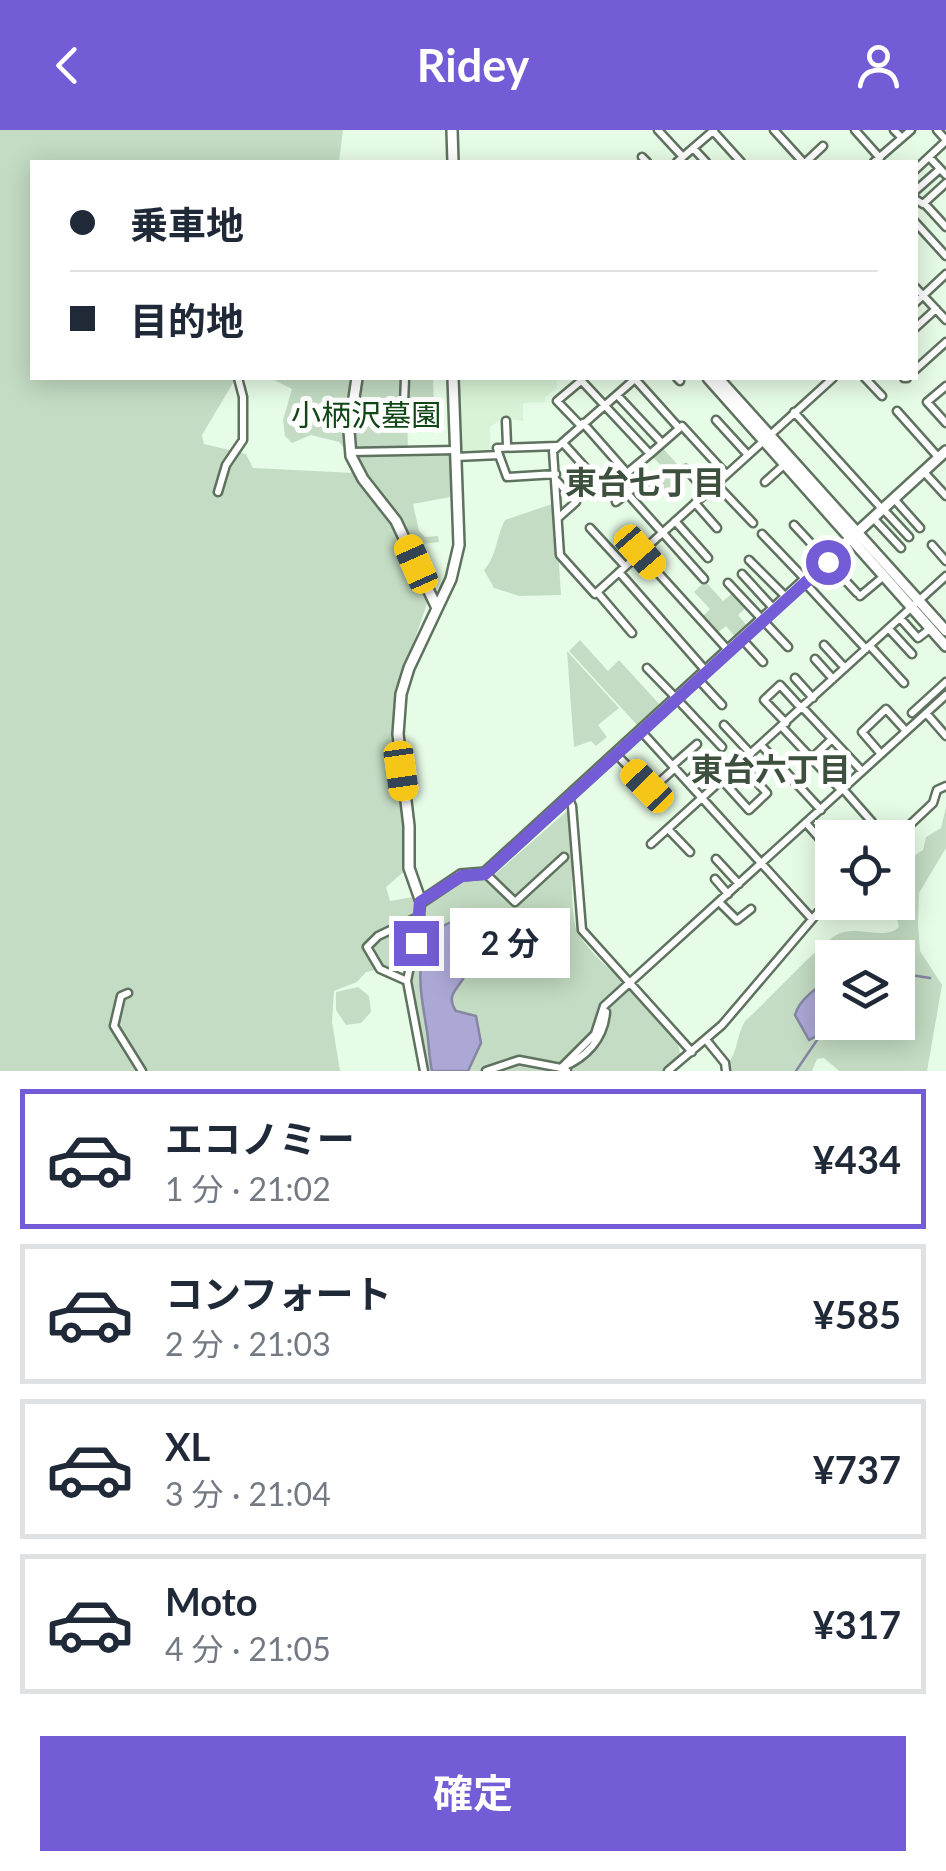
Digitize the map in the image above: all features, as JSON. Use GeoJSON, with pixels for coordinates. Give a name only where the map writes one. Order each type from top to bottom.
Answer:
{"type":"FeatureCollection","features":[{"type":"Feature","properties":{"kind":"street"},"geometry":{"type":"LineString","coordinates":[[452,130],[453,160]]}},
{"type":"Feature","properties":{"kind":"street"},"geometry":{"type":"LineString","coordinates":[[658,130],[680,160],[714,130],[740,160]]}},
{"type":"Feature","properties":{"kind":"street"},"geometry":{"type":"LineString","coordinates":[[774,130],[802,160]]}},
{"type":"Feature","properties":{"kind":"street"},"geometry":{"type":"LineString","coordinates":[[855,130],[877,160],[911,130]]}},
{"type":"Feature","properties":{"kind":"street"},"geometry":{"type":"LineString","coordinates":[[894,130],[902,138]]}},
{"type":"Feature","properties":{"kind":"street"},"geometry":{"type":"LineString","coordinates":[[918,167],[946,141],[937,130]]}},
{"type":"Feature","properties":{"kind":"street"},"geometry":{"type":"LineString","coordinates":[[806,160],[823,146]]}},
{"type":"Feature","properties":{"kind":"street"},"geometry":{"type":"LineString","coordinates":[[693,148],[704,160]]}},
{"type":"Feature","properties":{"kind":"street"},"geometry":{"type":"LineString","coordinates":[[918,201],[943,172],[929,157]]}},
{"type":"Feature","properties":{"kind":"street"},"geometry":{"type":"LineString","coordinates":[[918,201],[945,187]]}},
{"type":"Feature","properties":{"kind":"street"},"geometry":{"type":"LineString","coordinates":[[918,201],[946,227]]}},
{"type":"Feature","properties":{"kind":"street"},"geometry":{"type":"LineString","coordinates":[[918,225],[946,256]]}},
{"type":"Feature","properties":{"kind":"street"},"geometry":{"type":"LineString","coordinates":[[918,300],[945,276]]}},
{"type":"Feature","properties":{"kind":"street"},"geometry":{"type":"LineString","coordinates":[[918,290],[946,320]]}},
{"type":"Feature","properties":{"kind":"street"},"geometry":{"type":"LineString","coordinates":[[918,325],[936,309]]}},
{"type":"Feature","properties":{"kind":"street"},"geometry":{"type":"LineString","coordinates":[[918,367],[946,342]]}},
{"type":"Feature","properties":{"kind":"street"},"geometry":{"type":"LineString","coordinates":[[218,492],[226,466],[242,440],[244,397],[239,380]]}},
{"type":"Feature","properties":{"kind":"street"},"geometry":{"type":"LineString","coordinates":[[356,380],[348,430],[350,452],[364,479],[396,521],[436,606]]}},
{"type":"Feature","properties":{"kind":"street"},"geometry":{"type":"LineString","coordinates":[[404,380],[404,404]]}},
{"type":"Feature","properties":{"kind":"street"},"geometry":{"type":"LineString","coordinates":[[424,1071],[407,981],[420,902],[409,868],[409,826],[398,734],[401,694],[450,579],[458,545],[454,380]]}},
{"type":"Feature","properties":{"kind":"street"},"geometry":{"type":"LineString","coordinates":[[580,380],[558,401],[627,473],[682,426],[726,474]]}},
{"type":"Feature","properties":{"kind":"street"},"geometry":{"type":"LineString","coordinates":[[582,380],[650,454]]}},
{"type":"Feature","properties":{"kind":"street"},"geometry":{"type":"LineString","coordinates":[[632,632],[560,555],[553,451],[634,380]]}},
{"type":"Feature","properties":{"kind":"street"},"geometry":{"type":"LineString","coordinates":[[638,380],[679,428]]}},
{"type":"Feature","properties":{"kind":"street"},"geometry":{"type":"LineString","coordinates":[[710,380],[856,536],[884,575],[946,631]]}},
{"type":"Feature","properties":{"kind":"street"},"geometry":{"type":"LineString","coordinates":[[720,380],[916,604],[946,646]]}},
{"type":"Feature","properties":{"kind":"street"},"geometry":{"type":"LineString","coordinates":[[596,592],[827,380]]}},
{"type":"Feature","properties":{"kind":"street"},"geometry":{"type":"LineString","coordinates":[[867,380],[882,396]]}},
{"type":"Feature","properties":{"kind":"street"},"geometry":{"type":"LineString","coordinates":[[946,386],[927,402],[946,424]]}},
{"type":"Feature","properties":{"kind":"street"},"geometry":{"type":"LineString","coordinates":[[617,395],[662,444]]}},
{"type":"Feature","properties":{"kind":"street"},"geometry":{"type":"LineString","coordinates":[[897,411],[941,456],[946,469]]}},
{"type":"Feature","properties":{"kind":"street"},"geometry":{"type":"LineString","coordinates":[[794,412],[909,537]]}},
{"type":"Feature","properties":{"kind":"street"},"geometry":{"type":"LineString","coordinates":[[716,420],[748,455]]}},
{"type":"Feature","properties":{"kind":"street"},"geometry":{"type":"LineString","coordinates":[[506,422],[508,446]]}},
{"type":"Feature","properties":{"kind":"street"},"geometry":{"type":"LineString","coordinates":[[556,477],[508,477],[497,448],[560,444],[600,484]]}},
{"type":"Feature","properties":{"kind":"street"},"geometry":{"type":"LineString","coordinates":[[350,452],[498,455]]}},
{"type":"Feature","properties":{"kind":"street"},"geometry":{"type":"LineString","coordinates":[[420,902],[462,876],[485,874],[941,456]]}},
{"type":"Feature","properties":{"kind":"street"},"geometry":{"type":"LineString","coordinates":[[765,482],[786,463]]}},
{"type":"Feature","properties":{"kind":"street"},"geometry":{"type":"LineString","coordinates":[[686,470],[707,492]]}},
{"type":"Feature","properties":{"kind":"street"},"geometry":{"type":"LineString","coordinates":[[924,472],[946,496]]}},
{"type":"Feature","properties":{"kind":"street"},"geometry":{"type":"LineString","coordinates":[[556,477],[576,502],[558,518]]}},
{"type":"Feature","properties":{"kind":"street"},"geometry":{"type":"LineString","coordinates":[[716,484],[753,522]]}},
{"type":"Feature","properties":{"kind":"street"},"geometry":{"type":"LineString","coordinates":[[616,502],[630,491],[704,580]]}},
{"type":"Feature","properties":{"kind":"street"},"geometry":{"type":"LineString","coordinates":[[895,500],[920,528]]}},
{"type":"Feature","properties":{"kind":"street"},"geometry":{"type":"LineString","coordinates":[[695,503],[717,528]]}},
{"type":"Feature","properties":{"kind":"street"},"geometry":{"type":"LineString","coordinates":[[875,520],[901,548]]}},
{"type":"Feature","properties":{"kind":"street"},"geometry":{"type":"LineString","coordinates":[[675,521],[708,558]]}},
{"type":"Feature","properties":{"kind":"street"},"geometry":{"type":"LineString","coordinates":[[794,525],[859,594],[884,575]]}},
{"type":"Feature","properties":{"kind":"street"},"geometry":{"type":"LineString","coordinates":[[590,528],[706,671]]}},
{"type":"Feature","properties":{"kind":"street"},"geometry":{"type":"LineString","coordinates":[[762,534],[904,684]]}},
{"type":"Feature","properties":{"kind":"street"},"geometry":{"type":"LineString","coordinates":[[932,546],[946,561]]}},
{"type":"Feature","properties":{"kind":"street"},"geometry":{"type":"LineString","coordinates":[[640,552],[728,650]]}},
{"type":"Feature","properties":{"kind":"street"},"geometry":{"type":"LineString","coordinates":[[750,560],[786,598]]}},
{"type":"Feature","properties":{"kind":"street"},"geometry":{"type":"LineString","coordinates":[[742,574],[774,608]]}},
{"type":"Feature","properties":{"kind":"street"},"geometry":{"type":"LineString","coordinates":[[651,844],[946,576]]}},
{"type":"Feature","properties":{"kind":"street"},"geometry":{"type":"LineString","coordinates":[[728,583],[788,646]]}},
{"type":"Feature","properties":{"kind":"street"},"geometry":{"type":"LineString","coordinates":[[900,618],[918,638],[930,628]]}},
{"type":"Feature","properties":{"kind":"street"},"geometry":{"type":"LineString","coordinates":[[888,628],[912,654]]}},
{"type":"Feature","properties":{"kind":"street"},"geometry":{"type":"LineString","coordinates":[[741,638],[763,662]]}},
{"type":"Feature","properties":{"kind":"street"},"geometry":{"type":"LineString","coordinates":[[824,645],[845,668]]}},
{"type":"Feature","properties":{"kind":"street"},"geometry":{"type":"LineString","coordinates":[[815,659],[834,679]]}},
{"type":"Feature","properties":{"kind":"street"},"geometry":{"type":"LineString","coordinates":[[647,668],[722,747]]}},
{"type":"Feature","properties":{"kind":"street"},"geometry":{"type":"LineString","coordinates":[[795,678],[813,698]]}},
{"type":"Feature","properties":{"kind":"street"},"geometry":{"type":"LineString","coordinates":[[698,679],[722,705]]}},
{"type":"Feature","properties":{"kind":"street"},"geometry":{"type":"LineString","coordinates":[[486,1071],[519,1060],[564,1070],[578,1061],[591,1048],[606,1019],[604,1006],[926,713],[946,682]]}},
{"type":"Feature","properties":{"kind":"street"},"geometry":{"type":"LineString","coordinates":[[862,772],[780,685],[764,700],[870,820]]}},
{"type":"Feature","properties":{"kind":"street"},"geometry":{"type":"LineString","coordinates":[[912,714],[946,695]]}},
{"type":"Feature","properties":{"kind":"street"},"geometry":{"type":"LineString","coordinates":[[881,754],[862,732],[886,709],[906,731]]}},
{"type":"Feature","properties":{"kind":"street"},"geometry":{"type":"LineString","coordinates":[[926,713],[946,736]]}},
{"type":"Feature","properties":{"kind":"street"},"geometry":{"type":"LineString","coordinates":[[724,724],[750,754]]}},
{"type":"Feature","properties":{"kind":"street"},"geometry":{"type":"LineString","coordinates":[[640,730],[812,920]]}},
{"type":"Feature","properties":{"kind":"street"},"geometry":{"type":"LineString","coordinates":[[812,758],[832,739]]}},
{"type":"Feature","properties":{"kind":"street"},"geometry":{"type":"LineString","coordinates":[[615,753],[651,786],[698,744]]}},
{"type":"Feature","properties":{"kind":"street"},"geometry":{"type":"LineString","coordinates":[[761,745],[821,810]]}},
{"type":"Feature","properties":{"kind":"street"},"geometry":{"type":"LineString","coordinates":[[688,782],[712,758]]}},
{"type":"Feature","properties":{"kind":"street"},"geometry":{"type":"LineString","coordinates":[[722,780],[749,810],[767,794],[740,764]]}},
{"type":"Feature","properties":{"kind":"street"},"geometry":{"type":"LineString","coordinates":[[915,820],[934,803],[937,790],[946,786]]}},
{"type":"Feature","properties":{"kind":"street"},"geometry":{"type":"LineString","coordinates":[[568,797],[572,806],[580,925],[692,1052]]}},
{"type":"Feature","properties":{"kind":"street"},"geometry":{"type":"LineString","coordinates":[[806,823],[815,833]]}},
{"type":"Feature","properties":{"kind":"street"},"geometry":{"type":"LineString","coordinates":[[669,828],[689,849]]}},
{"type":"Feature","properties":{"kind":"street"},"geometry":{"type":"LineString","coordinates":[[485,874],[514,902],[564,857]]}},
{"type":"Feature","properties":{"kind":"street"},"geometry":{"type":"LineString","coordinates":[[716,859],[738,884]]}},
{"type":"Feature","properties":{"kind":"street"},"geometry":{"type":"LineString","coordinates":[[715,879],[728,894]]}},
{"type":"Feature","properties":{"kind":"street"},"geometry":{"type":"LineString","coordinates":[[719,902],[737,920],[751,909]]}},
{"type":"Feature","properties":{"kind":"street"},"geometry":{"type":"LineString","coordinates":[[407,981],[380,969],[367,947],[378,936],[420,916]]}},
{"type":"Feature","properties":{"kind":"street"},"geometry":{"type":"LineString","coordinates":[[668,1071],[706,1041],[815,916]]}},
{"type":"Feature","properties":{"kind":"street"},"geometry":{"type":"LineString","coordinates":[[128,993],[121,996],[114,1026],[142,1071]]}},
{"type":"Feature","properties":{"kind":"street"},"geometry":{"type":"LineString","coordinates":[[706,1041],[725,1064],[726,1071]]}},
{"type":"Feature","properties":{"kind":"shaded area"},"geometry":{"type":"Polygon","coordinates":[[[458,380],[556,380],[557,388],[545,397],[545,402],[523,403],[523,421],[503,418],[490,427],[491,450],[461,451],[458,380]]]}},
{"type":"Feature","properties":{"kind":"green space"},"geometry":{"type":"Polygon","coordinates":[[[0,130],[343,130],[339,160],[30,160],[30,380],[235,380],[202,435],[204,444],[246,454],[253,468],[354,473],[395,528],[429,598],[399,684],[393,720],[407,869],[386,887],[390,901],[413,897],[418,927],[406,956],[397,965],[366,972],[357,982],[334,991],[332,1022],[340,1071],[0,1071],[0,130]]]}},
{"type":"Feature","properties":{"kind":"green space","name":"小柄沢墓園"},"geometry":{"type":"Polygon","coordinates":[[[274,380],[433,380],[434,404],[407,407],[408,453],[452,453],[450,497],[413,504],[419,531],[425,537],[438,536],[439,542],[414,545],[402,520],[339,442],[311,435],[292,443],[285,436],[283,420],[292,389],[274,380]]]}},
{"type":"Feature","properties":{"kind":"green space"},"geometry":{"type":"Polygon","coordinates":[[[661,446],[685,473],[678,479],[684,486],[672,497],[665,491],[654,501],[630,474],[640,465],[649,475],[653,471],[659,477],[666,471],[651,455],[661,446]]]}},
{"type":"Feature","properties":{"kind":"green space"},"geometry":{"type":"Polygon","coordinates":[[[555,503],[561,595],[519,596],[494,588],[484,570],[492,559],[505,520],[555,503]]]}},
{"type":"Feature","properties":{"kind":"green space"},"geometry":{"type":"Polygon","coordinates":[[[705,581],[723,601],[734,592],[747,607],[738,615],[749,628],[737,639],[726,626],[716,634],[701,618],[710,609],[694,592],[705,581]]]}},
{"type":"Feature","properties":{"kind":"green space"},"geometry":{"type":"Polygon","coordinates":[[[580,640],[608,671],[619,660],[661,706],[638,726],[569,651],[580,640]]]}},
{"type":"Feature","properties":{"kind":"green space"},"geometry":{"type":"Polygon","coordinates":[[[567,651],[619,708],[598,725],[607,737],[596,746],[591,741],[574,747],[567,651]]]}},
{"type":"Feature","properties":{"kind":"green space"},"geometry":{"type":"Polygon","coordinates":[[[946,807],[946,848],[919,893],[920,951],[942,985],[927,1071],[839,1071],[824,1058],[817,1059],[812,1071],[722,1071],[732,1058],[745,1021],[815,953],[815,1040],[915,1040],[915,940],[829,940],[854,931],[886,933],[899,927],[897,920],[915,920],[915,855],[923,850],[926,837],[941,828],[946,807]]]}},
{"type":"Feature","properties":{"kind":"green space"},"geometry":{"type":"Polygon","coordinates":[[[568,810],[573,909],[578,933],[653,1011],[677,1043],[680,1056],[663,1071],[427,1071],[410,972],[422,932],[424,904],[461,879],[492,877],[568,810]]]}},
{"type":"Feature","properties":{"kind":"green space"},"geometry":{"type":"Polygon","coordinates":[[[358,987],[369,996],[371,1012],[361,1023],[346,1025],[336,1010],[336,992],[358,987]]]}},
{"type":"Feature","properties":{"kind":"water"},"geometry":{"type":"Polygon","coordinates":[[[458,920],[467,971],[452,1000],[456,1011],[476,1016],[481,1043],[468,1071],[432,1071],[421,966],[430,937],[458,920]]]}},
{"type":"Feature","properties":{"kind":"water"},"geometry":{"type":"Polygon","coordinates":[[[815,990],[815,1037],[809,1040],[795,1015],[815,990]]]}},
{"type":"Feature","properties":{"kind":"waterway"},"geometry":{"type":"LineString","coordinates":[[915,976],[930,978]]}},
{"type":"Feature","properties":{"kind":"waterway"},"geometry":{"type":"LineString","coordinates":[[796,1071],[817,1040]]}},
{"type":"Feature","properties":{"kind":"district","name":"東台七丁目"},"geometry":{"type":"Point","coordinates":[645,483]}},
{"type":"Feature","properties":{"kind":"district","name":"東台六丁目"},"geometry":{"type":"Point","coordinates":[771,770]}},
{"type":"Feature","properties":{"kind":"route"},"geometry":{"type":"LineString","coordinates":[[416,943],[421,928],[420,902],[462,876],[485,874],[828,562]]}}]}
